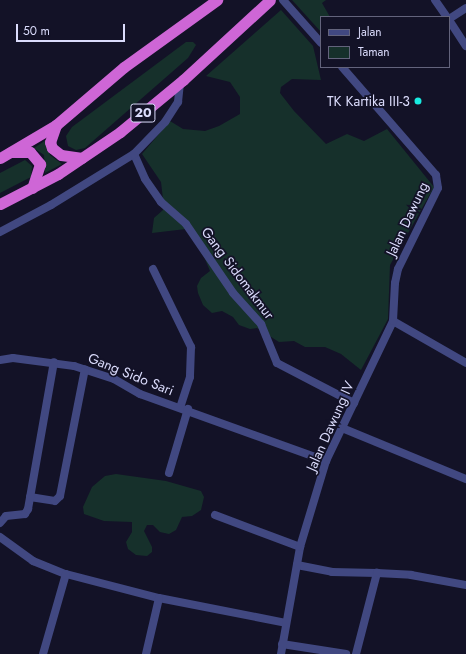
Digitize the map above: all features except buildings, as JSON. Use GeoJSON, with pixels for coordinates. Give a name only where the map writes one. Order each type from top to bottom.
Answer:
{"type":"FeatureCollection","features":[{"type":"Feature","properties":{"kind":"highway"},"geometry":{"type":"LineString","coordinates":[[0,158],[56,125],[124,67],[217,0]]}},
{"type":"Feature","properties":{"kind":"highway","name":"20"},"geometry":{"type":"LineString","coordinates":[[0,204],[32,188],[82,158],[120,132],[180,82],[270,0]]}},
{"type":"Feature","properties":{"kind":"highway"},"geometry":{"type":"LineString","coordinates":[[56,125],[50,142],[52,148],[61,155],[82,158]]}},
{"type":"Feature","properties":{"kind":"highway"},"geometry":{"type":"LineString","coordinates":[[11,152],[30,152],[36,157],[40,164],[39,174],[32,188]]}},
{"type":"Feature","properties":{"kind":"street"},"geometry":{"type":"LineString","coordinates":[[283,0],[320,42]]}},
{"type":"Feature","properties":{"kind":"street"},"geometry":{"type":"LineString","coordinates":[[435,0],[446,16]]}},
{"type":"Feature","properties":{"kind":"street"},"geometry":{"type":"LineString","coordinates":[[450,19],[466,8]]}},
{"type":"Feature","properties":{"kind":"street"},"geometry":{"type":"LineString","coordinates":[[450,22],[466,46]]}},
{"type":"Feature","properties":{"kind":"street","name":"Jalan Dawung"},"geometry":{"type":"LineString","coordinates":[[343,68],[438,181],[438,188],[398,269],[395,283],[393,321]]}},
{"type":"Feature","properties":{"kind":"street"},"geometry":{"type":"LineString","coordinates":[[0,232],[91,182],[134,154],[166,122],[178,102],[180,82]]}},
{"type":"Feature","properties":{"kind":"street","name":"Gang Sidomakmur"},"geometry":{"type":"LineString","coordinates":[[134,154],[146,179],[161,202],[186,224],[233,293],[261,324],[277,363],[354,403]]}},
{"type":"Feature","properties":{"kind":"street","name":"Gang Sido Sari"},"geometry":{"type":"LineString","coordinates":[[153,269],[190,347],[190,377],[184,408]]}},
{"type":"Feature","properties":{"kind":"street"},"geometry":{"type":"LineString","coordinates":[[393,321],[466,363]]}},
{"type":"Feature","properties":{"kind":"street","name":"Jalan Dawung IV"},"geometry":{"type":"LineString","coordinates":[[281,654],[300,547],[326,461],[393,321]]}},
{"type":"Feature","properties":{"kind":"street","name":"Gang Sido Sari"},"geometry":{"type":"LineString","coordinates":[[0,360],[13,358],[54,362],[85,369],[114,379],[140,394],[184,408],[326,461]]}},
{"type":"Feature","properties":{"kind":"street"},"geometry":{"type":"LineString","coordinates":[[0,524],[6,516],[25,514],[30,497],[54,362]]}},
{"type":"Feature","properties":{"kind":"street"},"geometry":{"type":"LineString","coordinates":[[30,497],[55,501],[60,496],[85,369]]}},
{"type":"Feature","properties":{"kind":"street"},"geometry":{"type":"LineString","coordinates":[[169,473],[184,408]]}},
{"type":"Feature","properties":{"kind":"street"},"geometry":{"type":"LineString","coordinates":[[342,428],[466,478]]}},
{"type":"Feature","properties":{"kind":"street"},"geometry":{"type":"LineString","coordinates":[[215,515],[300,547]]}},
{"type":"Feature","properties":{"kind":"street"},"geometry":{"type":"LineString","coordinates":[[0,537],[33,562],[66,574],[159,598],[286,623]]}},
{"type":"Feature","properties":{"kind":"street"},"geometry":{"type":"LineString","coordinates":[[297,565],[332,572],[411,575],[466,585]]}},
{"type":"Feature","properties":{"kind":"street"},"geometry":{"type":"LineString","coordinates":[[356,654],[377,573]]}},
{"type":"Feature","properties":{"kind":"street"},"geometry":{"type":"LineString","coordinates":[[43,654],[66,574]]}},
{"type":"Feature","properties":{"kind":"street"},"geometry":{"type":"LineString","coordinates":[[146,654],[159,598]]}},
{"type":"Feature","properties":{"kind":"street"},"geometry":{"type":"LineString","coordinates":[[282,644],[346,654]]}},
{"type":"Feature","properties":{"kind":"green space"},"geometry":{"type":"Polygon","coordinates":[[[292,0],[326,0],[322,3],[329,16],[320,16],[320,31],[292,0]]]}},
{"type":"Feature","properties":{"kind":"green space"},"geometry":{"type":"Polygon","coordinates":[[[281,10],[313,46],[321,80],[292,79],[281,87],[280,93],[294,111],[326,144],[347,134],[364,141],[387,129],[434,187],[390,265],[388,319],[361,370],[341,354],[325,347],[305,347],[294,341],[279,342],[257,328],[250,329],[239,325],[233,317],[222,311],[212,313],[203,305],[198,293],[197,286],[201,278],[210,271],[197,240],[186,229],[152,233],[154,218],[163,210],[161,182],[142,154],[170,121],[183,129],[205,131],[219,126],[240,114],[240,97],[230,82],[206,76],[281,10]]]}},
{"type":"Feature","properties":{"kind":"green space"},"geometry":{"type":"Polygon","coordinates":[[[186,42],[193,42],[196,45],[188,58],[85,148],[76,150],[68,146],[66,136],[72,127],[186,42]]]}},
{"type":"Feature","properties":{"kind":"green space"},"geometry":{"type":"Polygon","coordinates":[[[46,140],[50,155],[62,164],[45,173],[44,155],[34,148],[46,140]]]}},
{"type":"Feature","properties":{"kind":"green space"},"geometry":{"type":"Polygon","coordinates":[[[25,160],[32,166],[31,177],[0,193],[0,173],[25,160]]]}},
{"type":"Feature","properties":{"kind":"green space"},"geometry":{"type":"Polygon","coordinates":[[[116,474],[166,481],[201,491],[204,497],[201,510],[192,516],[182,517],[176,530],[169,534],[160,532],[153,525],[147,525],[144,531],[152,547],[152,552],[147,556],[136,555],[128,549],[126,542],[132,532],[132,522],[104,521],[84,514],[83,507],[92,487],[105,476],[116,474]]]}},
{"type":"Feature","properties":{"kind":"place","name":"TK Kartika III-3"},"geometry":{"type":"Point","coordinates":[418,101]}}]}
